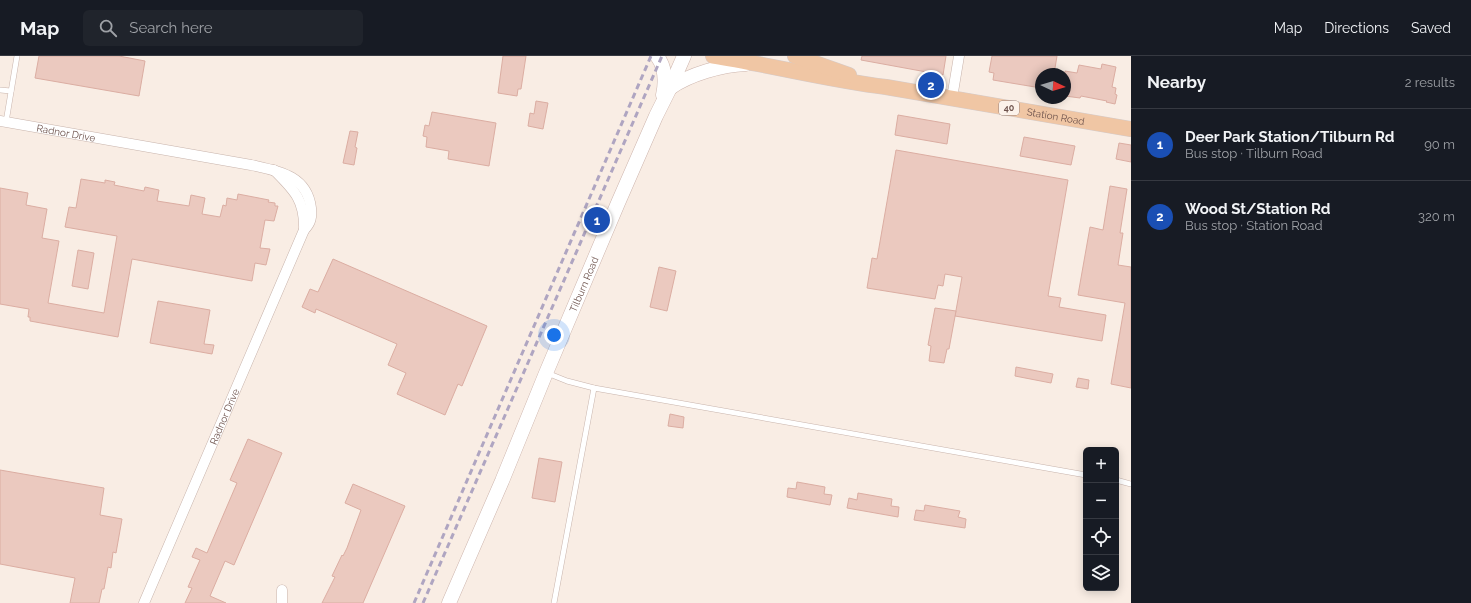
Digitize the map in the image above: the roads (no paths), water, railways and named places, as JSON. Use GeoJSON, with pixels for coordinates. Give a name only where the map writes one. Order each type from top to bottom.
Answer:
{"type":"FeatureCollection","features":[{"type":"Feature","properties":{"kind":"main road","name":"Station Road"},"geometry":{"type":"LineString","coordinates":[[713,56],[811,64]]}},
{"type":"Feature","properties":{"kind":"main road","name":"Station Road"},"geometry":{"type":"LineString","coordinates":[[795,56],[853,83],[886,87],[1131,129]]}},
{"type":"Feature","properties":{"kind":"street"},"geometry":{"type":"LineString","coordinates":[[657,56],[663,67],[665,79],[662,105]]}},
{"type":"Feature","properties":{"kind":"street","name":"Tilburn Road"},"geometry":{"type":"LineString","coordinates":[[449,603],[502,481],[618,202],[684,56]]}},
{"type":"Feature","properties":{"kind":"street"},"geometry":{"type":"LineString","coordinates":[[952,98],[959,56]]}},
{"type":"Feature","properties":{"kind":"street"},"geometry":{"type":"LineString","coordinates":[[670,88],[686,79],[718,68],[761,60]]}},
{"type":"Feature","properties":{"kind":"street","name":"Radnor Drive"},"geometry":{"type":"LineString","coordinates":[[3,121],[282,172],[295,179],[304,190],[310,203],[312,216],[309,225],[304,230],[144,603]]}},
{"type":"Feature","properties":{"kind":"street"},"geometry":{"type":"LineString","coordinates":[[282,590],[282,603]]}},
{"type":"Feature","properties":{"kind":"lane"},"geometry":{"type":"LineString","coordinates":[[3,121],[11,91],[17,56]]}},
{"type":"Feature","properties":{"kind":"lane"},"geometry":{"type":"LineString","coordinates":[[0,90],[11,91]]}},
{"type":"Feature","properties":{"kind":"lane"},"geometry":{"type":"LineString","coordinates":[[546,373],[567,381],[594,388],[1083,474]]}},
{"type":"Feature","properties":{"kind":"lane"},"geometry":{"type":"LineString","coordinates":[[554,603],[594,388]]}},
{"type":"Feature","properties":{"kind":"lane"},"geometry":{"type":"LineString","coordinates":[[1119,481],[1131,484]]}},
{"type":"Feature","properties":{"kind":"railway"},"geometry":{"type":"LineString","coordinates":[[414,603],[651,56]]}},
{"type":"Feature","properties":{"kind":"railway"},"geometry":{"type":"LineString","coordinates":[[423,603],[662,56]]}},
{"type":"Feature","properties":{"kind":"place","name":"Wood St/Station Rd"},"geometry":{"type":"Point","coordinates":[931,85]}},
{"type":"Feature","properties":{"kind":"place","name":"Deer Park Station/Tilburn Rd"},"geometry":{"type":"Point","coordinates":[597,220]}}]}
